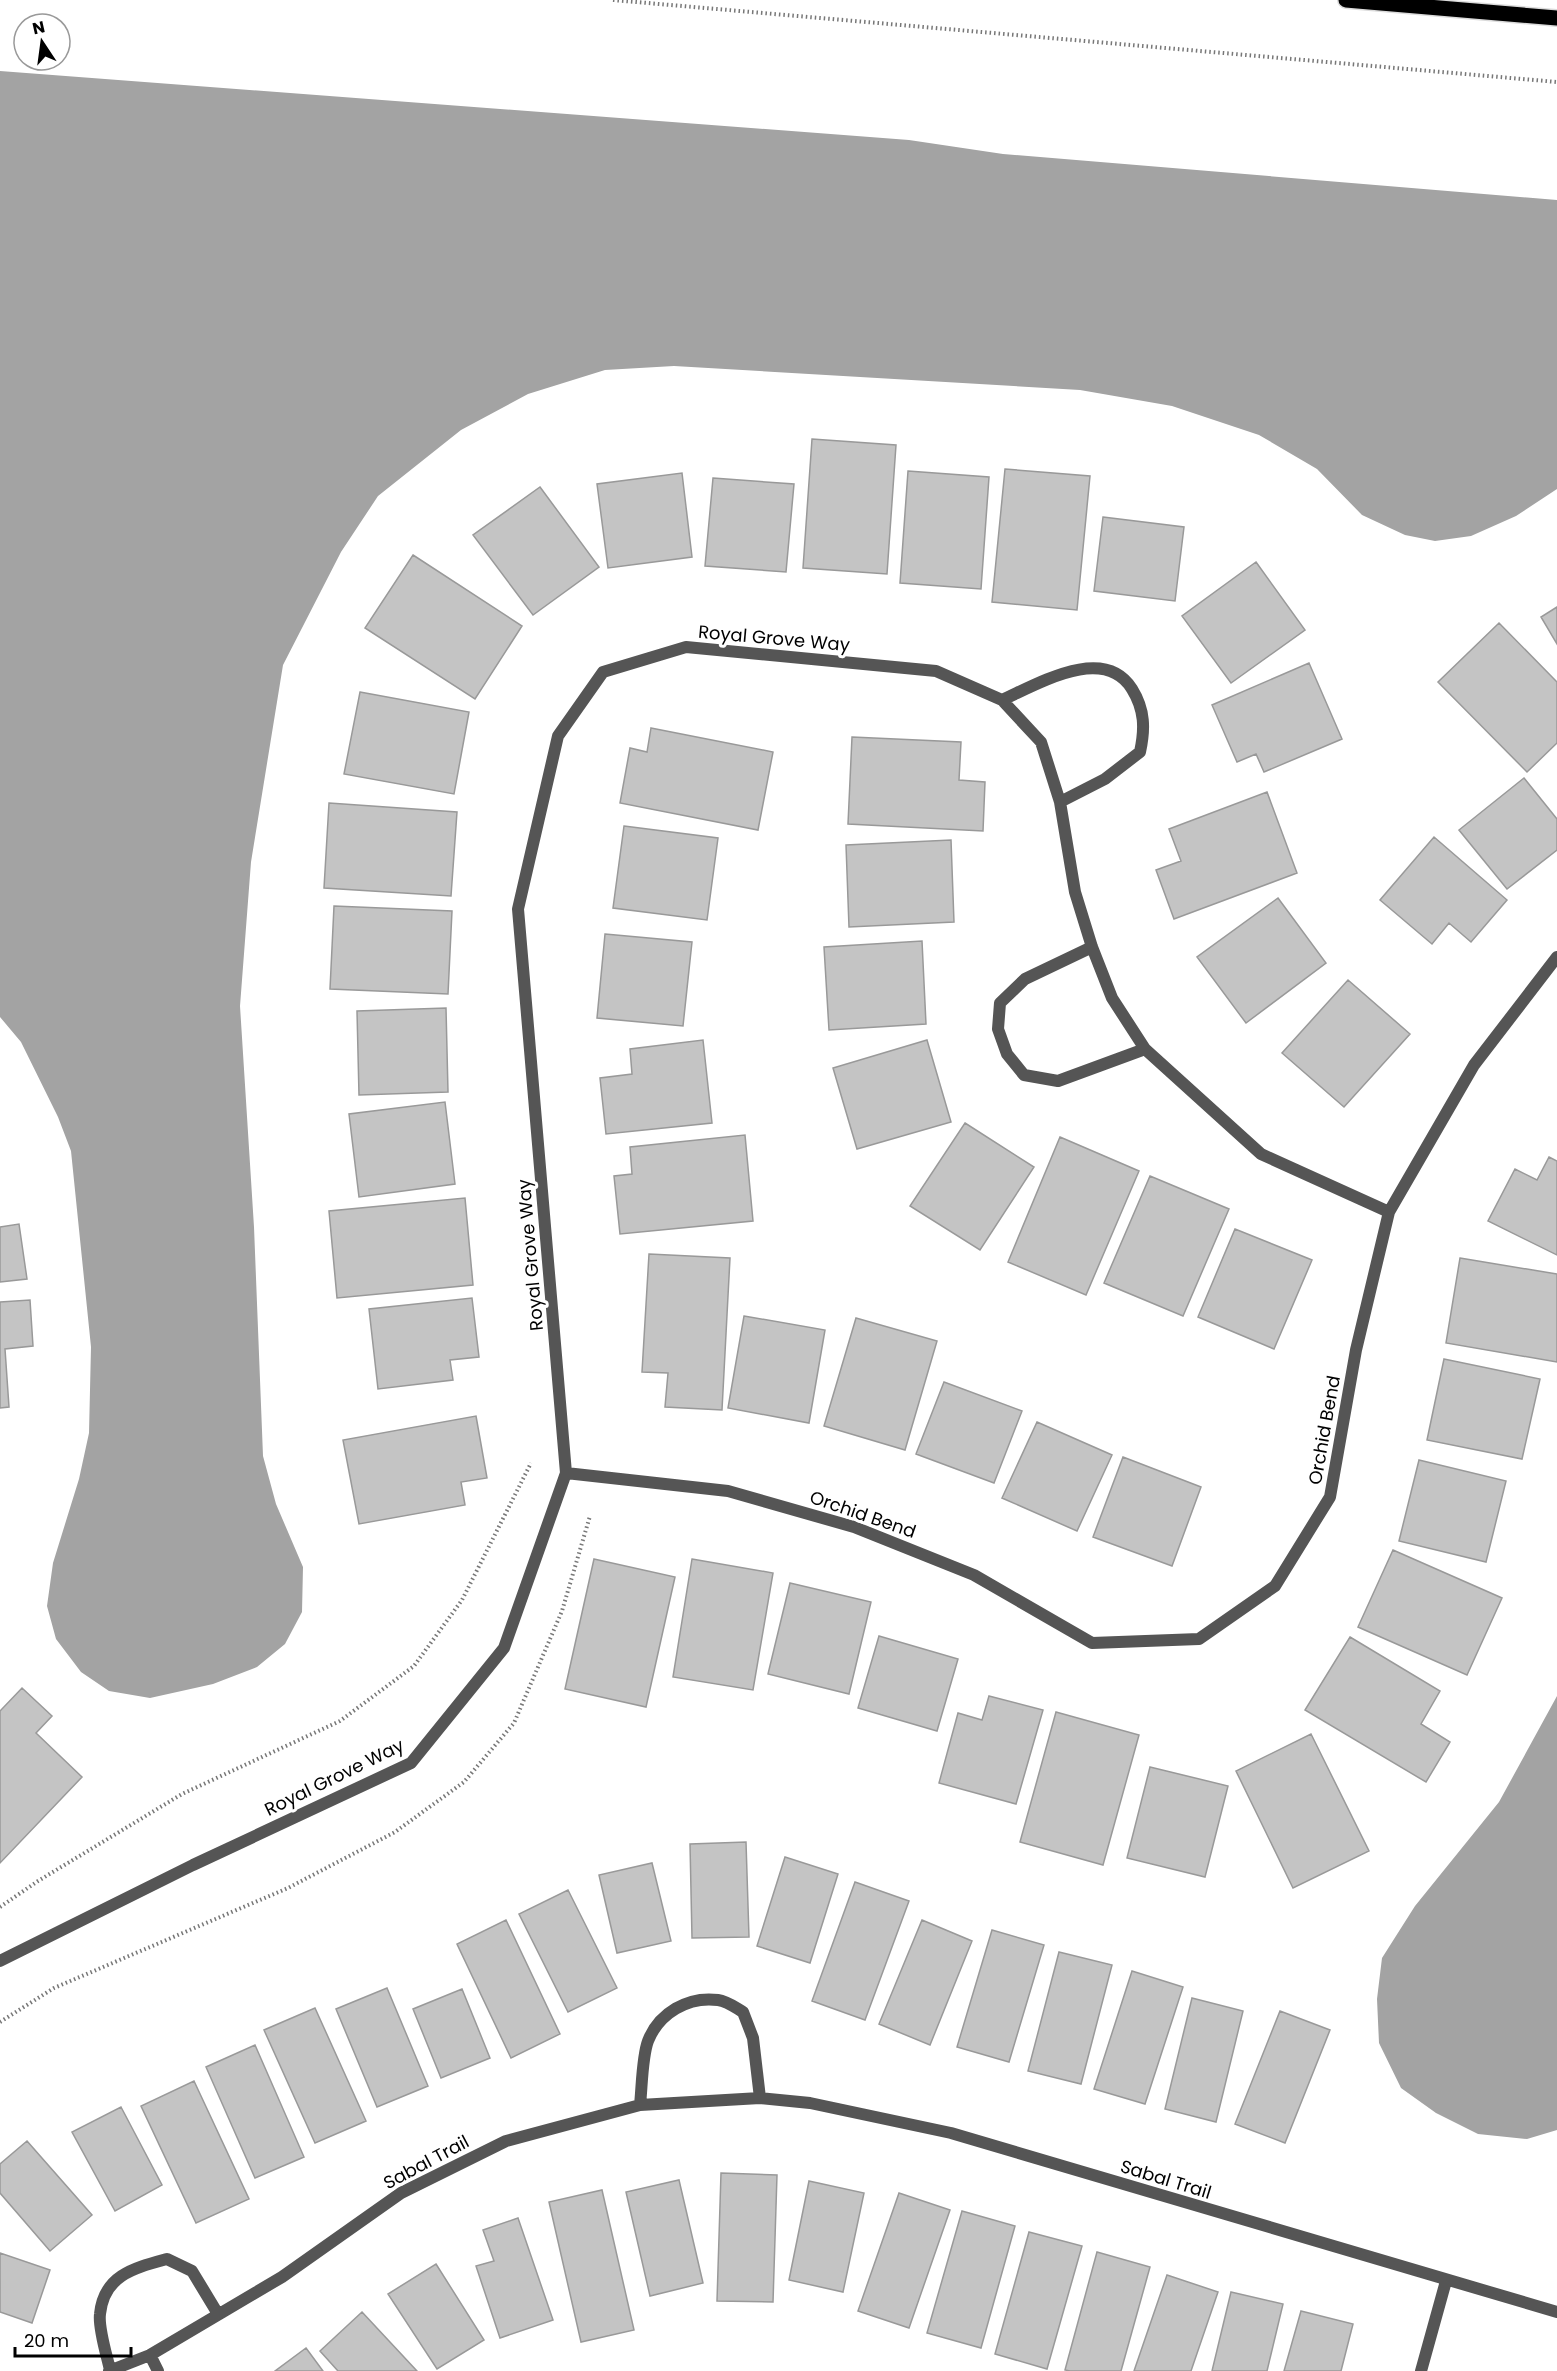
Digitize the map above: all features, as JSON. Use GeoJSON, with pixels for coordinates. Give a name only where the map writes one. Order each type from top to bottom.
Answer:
{"type":"FeatureCollection","features":[{"type":"Feature","properties":{"kind":"main road"},"geometry":{"type":"LineString","coordinates":[[1346,0],[1557,18]]}},
{"type":"Feature","properties":{"kind":"street","name":"Royal Grove Way"},"geometry":{"type":"LineString","coordinates":[[0,1961],[193,1865],[411,1763],[504,1648],[566,1473],[518,909],[558,736],[603,672],[686,647],[936,671],[1002,700],[1041,742],[1060,802],[1076,892],[1092,946],[1112,998],[1145,1049],[1261,1154],[1389,1212]]}},
{"type":"Feature","properties":{"kind":"street"},"geometry":{"type":"LineString","coordinates":[[1002,700],[1066,672],[1094,667],[1125,679],[1141,704],[1145,732],[1140,752],[1105,779],[1060,802]]}},
{"type":"Feature","properties":{"kind":"street"},"geometry":{"type":"LineString","coordinates":[[1092,946],[1025,979],[1000,1003],[998,1029],[1006,1054],[1024,1075],[1059,1081],[1145,1049]]}},
{"type":"Feature","properties":{"kind":"street","name":"Orchid Bend"},"geometry":{"type":"LineString","coordinates":[[566,1473],[728,1491],[854,1527],[974,1575],[1092,1643],[1199,1638],[1275,1586],[1330,1497],[1356,1350],[1389,1212],[1474,1065],[1557,957]]}},
{"type":"Feature","properties":{"kind":"street"},"geometry":{"type":"LineString","coordinates":[[640,2105],[647,2043],[657,2024],[675,2008],[699,2000],[720,2000],[743,2012],[753,2038],[760,2098]]}},
{"type":"Feature","properties":{"kind":"street","name":"Sabal Trail"},"geometry":{"type":"LineString","coordinates":[[218,2314],[192,2271],[167,2259],[134,2268],[108,2286],[99,2316],[109,2371],[150,2355],[282,2277],[401,2193],[506,2141],[640,2105],[760,2098],[810,2103],[951,2133],[1557,2312]]}},
{"type":"Feature","properties":{"kind":"street"},"geometry":{"type":"LineString","coordinates":[[1421,2371],[1446,2281]]}},
{"type":"Feature","properties":{"kind":"street"},"geometry":{"type":"LineString","coordinates":[[150,2355],[158,2371]]}},
{"type":"Feature","properties":{"kind":"path"},"geometry":{"type":"LineString","coordinates":[[613,0],[1557,82]]}},
{"type":"Feature","properties":{"kind":"path"},"geometry":{"type":"LineString","coordinates":[[0,1907],[38,1881],[182,1794],[340,1721],[414,1666],[462,1600],[531,1463]]}},
{"type":"Feature","properties":{"kind":"shaded area"},"geometry":{"type":"Polygon","coordinates":[[[0,71],[909,140],[1003,154],[1557,200],[1557,489],[1516,516],[1471,536],[1435,541],[1405,535],[1362,515],[1317,469],[1259,435],[1172,406],[1080,390],[674,366],[605,370],[528,394],[461,430],[378,496],[341,552],[283,665],[251,862],[240,1006],[254,1227],[263,1456],[276,1504],[303,1567],[302,1612],[285,1644],[257,1667],[213,1684],[150,1698],[109,1691],[81,1672],[56,1639],[47,1606],[53,1563],[79,1479],[89,1433],[91,1347],[71,1151],[58,1117],[21,1042],[0,1017],[0,71]]]}},
{"type":"Feature","properties":{"kind":"shaded area"},"geometry":{"type":"Polygon","coordinates":[[[1557,1696],[1557,2130],[1527,2139],[1478,2134],[1436,2113],[1401,2088],[1379,2043],[1377,1999],[1382,1958],[1415,1906],[1499,1802],[1557,1696]]]}},
{"type":"Feature","properties":{"kind":"building"},"geometry":{"type":"Polygon","coordinates":[[[812,439],[896,445],[887,574],[803,568],[812,439]]]}},
{"type":"Feature","properties":{"kind":"building"},"geometry":{"type":"Polygon","coordinates":[[[1005,469],[1090,476],[1077,610],[992,602],[1005,469]]]}},
{"type":"Feature","properties":{"kind":"building"},"geometry":{"type":"Polygon","coordinates":[[[908,471],[989,477],[981,589],[900,583],[908,471]]]}},
{"type":"Feature","properties":{"kind":"building"},"geometry":{"type":"Polygon","coordinates":[[[682,473],[692,557],[608,568],[597,484],[682,473]]]}},
{"type":"Feature","properties":{"kind":"building"},"geometry":{"type":"Polygon","coordinates":[[[713,478],[794,484],[786,572],[705,566],[713,478]]]}},
{"type":"Feature","properties":{"kind":"building"},"geometry":{"type":"Polygon","coordinates":[[[540,487],[599,567],[533,615],[473,535],[540,487]]]}},
{"type":"Feature","properties":{"kind":"building"},"geometry":{"type":"Polygon","coordinates":[[[1103,517],[1184,527],[1175,601],[1094,591],[1103,517]]]}},
{"type":"Feature","properties":{"kind":"building"},"geometry":{"type":"Polygon","coordinates":[[[413,555],[522,626],[475,699],[365,628],[413,555]]]}},
{"type":"Feature","properties":{"kind":"building"},"geometry":{"type":"Polygon","coordinates":[[[1256,562],[1305,630],[1231,683],[1182,616],[1256,562]]]}},
{"type":"Feature","properties":{"kind":"building"},"geometry":{"type":"Polygon","coordinates":[[[1557,607],[1557,644],[1541,617],[1557,607]]]}},
{"type":"Feature","properties":{"kind":"building"},"geometry":{"type":"Polygon","coordinates":[[[1499,623],[1557,682],[1557,743],[1527,772],[1438,682],[1499,623]]]}},
{"type":"Feature","properties":{"kind":"building"},"geometry":{"type":"Polygon","coordinates":[[[1309,663],[1342,739],[1264,772],[1256,754],[1237,762],[1212,705],[1309,663]]]}},
{"type":"Feature","properties":{"kind":"building"},"geometry":{"type":"Polygon","coordinates":[[[360,692],[469,712],[454,794],[344,774],[360,692]]]}},
{"type":"Feature","properties":{"kind":"building"},"geometry":{"type":"Polygon","coordinates":[[[651,728],[773,752],[758,830],[620,803],[630,748],[647,752],[651,728]]]}},
{"type":"Feature","properties":{"kind":"building"},"geometry":{"type":"Polygon","coordinates":[[[852,737],[961,742],[959,780],[985,782],[983,831],[848,824],[852,737]]]}},
{"type":"Feature","properties":{"kind":"building"},"geometry":{"type":"Polygon","coordinates":[[[1524,778],[1557,819],[1557,850],[1507,889],[1459,830],[1524,778]]]}},
{"type":"Feature","properties":{"kind":"building"},"geometry":{"type":"Polygon","coordinates":[[[1267,792],[1297,873],[1174,919],[1156,870],[1181,861],[1169,829],[1267,792]]]}},
{"type":"Feature","properties":{"kind":"building"},"geometry":{"type":"Polygon","coordinates":[[[329,803],[457,812],[451,896],[324,888],[329,803]]]}},
{"type":"Feature","properties":{"kind":"building"},"geometry":{"type":"Polygon","coordinates":[[[624,826],[718,838],[707,920],[613,908],[624,826]]]}},
{"type":"Feature","properties":{"kind":"building"},"geometry":{"type":"Polygon","coordinates":[[[1434,837],[1507,900],[1471,942],[1449,923],[1432,944],[1380,900],[1434,837]]]}},
{"type":"Feature","properties":{"kind":"building"},"geometry":{"type":"Polygon","coordinates":[[[951,840],[954,922],[849,927],[846,845],[951,840]]]}},
{"type":"Feature","properties":{"kind":"building"},"geometry":{"type":"Polygon","coordinates":[[[1278,898],[1326,963],[1246,1023],[1197,957],[1278,898]]]}},
{"type":"Feature","properties":{"kind":"building"},"geometry":{"type":"Polygon","coordinates":[[[334,906],[452,911],[448,994],[330,989],[334,906]]]}},
{"type":"Feature","properties":{"kind":"building"},"geometry":{"type":"Polygon","coordinates":[[[605,934],[692,942],[683,1026],[597,1018],[605,934]]]}},
{"type":"Feature","properties":{"kind":"building"},"geometry":{"type":"Polygon","coordinates":[[[922,941],[926,1024],[829,1030],[824,947],[922,941]]]}},
{"type":"Feature","properties":{"kind":"building"},"geometry":{"type":"Polygon","coordinates":[[[1348,980],[1410,1034],[1344,1107],[1282,1053],[1348,980]]]}},
{"type":"Feature","properties":{"kind":"building"},"geometry":{"type":"Polygon","coordinates":[[[446,1008],[448,1092],[359,1095],[357,1011],[446,1008]]]}},
{"type":"Feature","properties":{"kind":"building"},"geometry":{"type":"Polygon","coordinates":[[[703,1040],[712,1123],[606,1134],[600,1078],[632,1074],[630,1049],[703,1040]]]}},
{"type":"Feature","properties":{"kind":"building"},"geometry":{"type":"Polygon","coordinates":[[[927,1040],[951,1122],[857,1149],[833,1068],[927,1040]]]}},
{"type":"Feature","properties":{"kind":"building"},"geometry":{"type":"Polygon","coordinates":[[[445,1102],[455,1184],[359,1197],[349,1114],[445,1102]]]}},
{"type":"Feature","properties":{"kind":"building"},"geometry":{"type":"Polygon","coordinates":[[[965,1123],[1034,1167],[980,1250],[910,1206],[965,1123]]]}},
{"type":"Feature","properties":{"kind":"building"},"geometry":{"type":"Polygon","coordinates":[[[745,1135],[753,1221],[620,1234],[614,1176],[632,1174],[630,1147],[745,1135]]]}},
{"type":"Feature","properties":{"kind":"building"},"geometry":{"type":"Polygon","coordinates":[[[1060,1137],[1139,1171],[1086,1295],[1008,1262],[1060,1137]]]}},
{"type":"Feature","properties":{"kind":"building"},"geometry":{"type":"Polygon","coordinates":[[[1549,1157],[1557,1161],[1557,1255],[1488,1221],[1515,1169],[1537,1180],[1549,1157]]]}},
{"type":"Feature","properties":{"kind":"building"},"geometry":{"type":"Polygon","coordinates":[[[1150,1176],[1229,1209],[1183,1316],[1104,1283],[1150,1176]]]}},
{"type":"Feature","properties":{"kind":"building"},"geometry":{"type":"Polygon","coordinates":[[[465,1198],[473,1285],[337,1298],[329,1211],[465,1198]]]}},
{"type":"Feature","properties":{"kind":"building"},"geometry":{"type":"Polygon","coordinates":[[[19,1224],[27,1279],[0,1282],[0,1227],[19,1224]]]}},
{"type":"Feature","properties":{"kind":"building"},"geometry":{"type":"Polygon","coordinates":[[[1235,1229],[1312,1260],[1274,1349],[1198,1317],[1235,1229]]]}},
{"type":"Feature","properties":{"kind":"building"},"geometry":{"type":"Polygon","coordinates":[[[649,1254],[730,1258],[722,1410],[665,1407],[668,1373],[642,1372],[649,1254]]]}},
{"type":"Feature","properties":{"kind":"building"},"geometry":{"type":"Polygon","coordinates":[[[1460,1258],[1557,1274],[1557,1362],[1446,1343],[1460,1258]]]}},
{"type":"Feature","properties":{"kind":"building"},"geometry":{"type":"Polygon","coordinates":[[[472,1298],[479,1357],[450,1360],[453,1380],[378,1389],[369,1309],[472,1298]]]}},
{"type":"Feature","properties":{"kind":"building"},"geometry":{"type":"Polygon","coordinates":[[[30,1300],[33,1346],[5,1349],[9,1407],[0,1408],[0,1302],[30,1300]]]}},
{"type":"Feature","properties":{"kind":"building"},"geometry":{"type":"Polygon","coordinates":[[[744,1316],[825,1330],[809,1423],[728,1408],[744,1316]]]}},
{"type":"Feature","properties":{"kind":"building"},"geometry":{"type":"Polygon","coordinates":[[[856,1318],[937,1341],[905,1450],[824,1426],[856,1318]]]}},
{"type":"Feature","properties":{"kind":"building"},"geometry":{"type":"Polygon","coordinates":[[[1444,1359],[1540,1379],[1522,1459],[1427,1440],[1444,1359]]]}},
{"type":"Feature","properties":{"kind":"building"},"geometry":{"type":"Polygon","coordinates":[[[944,1382],[1022,1411],[994,1483],[916,1454],[944,1382]]]}},
{"type":"Feature","properties":{"kind":"building"},"geometry":{"type":"Polygon","coordinates":[[[476,1416],[487,1478],[461,1482],[465,1505],[359,1524],[343,1440],[476,1416]]]}},
{"type":"Feature","properties":{"kind":"building"},"geometry":{"type":"Polygon","coordinates":[[[1037,1422],[1112,1455],[1077,1531],[1002,1498],[1037,1422]]]}},
{"type":"Feature","properties":{"kind":"building"},"geometry":{"type":"Polygon","coordinates":[[[1123,1457],[1201,1487],[1172,1566],[1093,1537],[1123,1457]]]}},
{"type":"Feature","properties":{"kind":"building"},"geometry":{"type":"Polygon","coordinates":[[[1419,1460],[1506,1481],[1486,1562],[1399,1541],[1419,1460]]]}},
{"type":"Feature","properties":{"kind":"building"},"geometry":{"type":"Polygon","coordinates":[[[1393,1550],[1502,1598],[1467,1675],[1358,1627],[1393,1550]]]}},
{"type":"Feature","properties":{"kind":"building"},"geometry":{"type":"Polygon","coordinates":[[[594,1559],[675,1577],[646,1707],[565,1689],[594,1559]]]}},
{"type":"Feature","properties":{"kind":"building"},"geometry":{"type":"Polygon","coordinates":[[[692,1559],[773,1573],[753,1690],[673,1677],[692,1559]]]}},
{"type":"Feature","properties":{"kind":"building"},"geometry":{"type":"Polygon","coordinates":[[[790,1583],[871,1602],[849,1694],[768,1674],[790,1583]]]}},
{"type":"Feature","properties":{"kind":"building"},"geometry":{"type":"Polygon","coordinates":[[[879,1636],[958,1659],[937,1731],[858,1708],[879,1636]]]}},
{"type":"Feature","properties":{"kind":"building"},"geometry":{"type":"Polygon","coordinates":[[[1350,1637],[1440,1691],[1421,1724],[1450,1742],[1426,1782],[1305,1710],[1350,1637]]]}},
{"type":"Feature","properties":{"kind":"building"},"geometry":{"type":"Polygon","coordinates":[[[22,1688],[52,1716],[36,1733],[82,1777],[0,1863],[0,1711],[22,1688]]]}},
{"type":"Feature","properties":{"kind":"building"},"geometry":{"type":"Polygon","coordinates":[[[989,1696],[1043,1710],[1016,1804],[939,1783],[958,1713],[982,1720],[989,1696]]]}},
{"type":"Feature","properties":{"kind":"building"},"geometry":{"type":"Polygon","coordinates":[[[1056,1712],[1139,1735],[1103,1865],[1020,1842],[1056,1712]]]}},
{"type":"Feature","properties":{"kind":"building"},"geometry":{"type":"Polygon","coordinates":[[[1311,1734],[1369,1851],[1293,1888],[1236,1771],[1311,1734]]]}},
{"type":"Feature","properties":{"kind":"building"},"geometry":{"type":"Polygon","coordinates":[[[1150,1767],[1228,1786],[1205,1877],[1127,1858],[1150,1767]]]}},
{"type":"Feature","properties":{"kind":"building"},"geometry":{"type":"Polygon","coordinates":[[[746,1842],[749,1937],[692,1938],[690,1844],[746,1842]]]}},
{"type":"Feature","properties":{"kind":"building"},"geometry":{"type":"Polygon","coordinates":[[[785,1857],[838,1874],[810,1963],[757,1946],[785,1857]]]}},
{"type":"Feature","properties":{"kind":"building"},"geometry":{"type":"Polygon","coordinates":[[[652,1863],[671,1941],[617,1953],[599,1875],[652,1863]]]}},
{"type":"Feature","properties":{"kind":"building"},"geometry":{"type":"Polygon","coordinates":[[[855,1882],[909,1901],[865,2020],[812,2001],[855,1882]]]}},
{"type":"Feature","properties":{"kind":"building"},"geometry":{"type":"Polygon","coordinates":[[[568,1890],[617,1988],[568,2012],[519,1914],[568,1890]]]}},
{"type":"Feature","properties":{"kind":"building"},"geometry":{"type":"Polygon","coordinates":[[[506,1920],[560,2034],[511,2058],[457,1944],[506,1920]]]}},
{"type":"Feature","properties":{"kind":"building"},"geometry":{"type":"Polygon","coordinates":[[[922,1920],[972,1941],[930,2045],[879,2024],[922,1920]]]}},
{"type":"Feature","properties":{"kind":"building"},"geometry":{"type":"Polygon","coordinates":[[[992,1930],[1044,1945],[1009,2062],[957,2047],[992,1930]]]}},
{"type":"Feature","properties":{"kind":"building"},"geometry":{"type":"Polygon","coordinates":[[[1059,1952],[1112,1965],[1081,2084],[1028,2071],[1059,1952]]]}},
{"type":"Feature","properties":{"kind":"building"},"geometry":{"type":"Polygon","coordinates":[[[1132,1971],[1183,1987],[1145,2104],[1094,2089],[1132,1971]]]}},
{"type":"Feature","properties":{"kind":"building"},"geometry":{"type":"Polygon","coordinates":[[[387,1988],[428,2086],[377,2107],[336,2009],[387,1988]]]}},
{"type":"Feature","properties":{"kind":"building"},"geometry":{"type":"Polygon","coordinates":[[[462,1989],[490,2058],[441,2078],[413,2009],[462,1989]]]}},
{"type":"Feature","properties":{"kind":"building"},"geometry":{"type":"Polygon","coordinates":[[[1192,1998],[1243,2011],[1216,2122],[1165,2109],[1192,1998]]]}},
{"type":"Feature","properties":{"kind":"building"},"geometry":{"type":"Polygon","coordinates":[[[315,2008],[366,2121],[315,2143],[264,2030],[315,2008]]]}},
{"type":"Feature","properties":{"kind":"building"},"geometry":{"type":"Polygon","coordinates":[[[1280,2011],[1330,2030],[1285,2143],[1235,2124],[1280,2011]]]}},
{"type":"Feature","properties":{"kind":"building"},"geometry":{"type":"Polygon","coordinates":[[[255,2045],[304,2157],[255,2178],[206,2067],[255,2045]]]}},
{"type":"Feature","properties":{"kind":"building"},"geometry":{"type":"Polygon","coordinates":[[[194,2081],[249,2199],[196,2223],[141,2106],[194,2081]]]}},
{"type":"Feature","properties":{"kind":"building"},"geometry":{"type":"Polygon","coordinates":[[[121,2107],[162,2185],[115,2211],[72,2132],[121,2107]]]}},
{"type":"Feature","properties":{"kind":"building"},"geometry":{"type":"Polygon","coordinates":[[[27,2141],[92,2215],[50,2251],[0,2193],[0,2164],[27,2141]]]}},
{"type":"Feature","properties":{"kind":"building"},"geometry":{"type":"Polygon","coordinates":[[[721,2173],[777,2175],[773,2302],[717,2301],[721,2173]]]}},
{"type":"Feature","properties":{"kind":"building"},"geometry":{"type":"Polygon","coordinates":[[[679,2180],[703,2283],[650,2296],[626,2192],[679,2180]]]}},
{"type":"Feature","properties":{"kind":"building"},"geometry":{"type":"Polygon","coordinates":[[[809,2181],[864,2193],[843,2292],[789,2280],[809,2181]]]}},
{"type":"Feature","properties":{"kind":"building"},"geometry":{"type":"Polygon","coordinates":[[[602,2190],[634,2330],[581,2342],[549,2202],[602,2190]]]}},
{"type":"Feature","properties":{"kind":"building"},"geometry":{"type":"Polygon","coordinates":[[[899,2193],[950,2210],[909,2328],[858,2311],[899,2193]]]}},
{"type":"Feature","properties":{"kind":"building"},"geometry":{"type":"Polygon","coordinates":[[[962,2211],[1015,2226],[981,2348],[927,2333],[962,2211]]]}},
{"type":"Feature","properties":{"kind":"building"},"geometry":{"type":"Polygon","coordinates":[[[518,2218],[553,2320],[500,2338],[476,2266],[494,2261],[483,2230],[518,2218]]]}},
{"type":"Feature","properties":{"kind":"building"},"geometry":{"type":"Polygon","coordinates":[[[1029,2232],[1082,2246],[1047,2369],[995,2354],[1029,2232]]]}},
{"type":"Feature","properties":{"kind":"building"},"geometry":{"type":"Polygon","coordinates":[[[1097,2252],[1150,2267],[1121,2371],[1065,2370],[1097,2252]]]}},
{"type":"Feature","properties":{"kind":"building"},"geometry":{"type":"Polygon","coordinates":[[[0,2253],[50,2270],[32,2323],[0,2312],[0,2253]]]}},
{"type":"Feature","properties":{"kind":"building"},"geometry":{"type":"Polygon","coordinates":[[[436,2264],[484,2340],[437,2369],[388,2294],[436,2264]]]}},
{"type":"Feature","properties":{"kind":"building"},"geometry":{"type":"Polygon","coordinates":[[[1167,2275],[1218,2292],[1191,2371],[1134,2371],[1167,2275]]]}},
{"type":"Feature","properties":{"kind":"building"},"geometry":{"type":"Polygon","coordinates":[[[1231,2292],[1283,2304],[1267,2371],[1212,2371],[1231,2292]]]}},
{"type":"Feature","properties":{"kind":"building"},"geometry":{"type":"Polygon","coordinates":[[[1301,2311],[1353,2324],[1341,2371],[1284,2371],[1301,2311]]]}},
{"type":"Feature","properties":{"kind":"building"},"geometry":{"type":"Polygon","coordinates":[[[362,2312],[417,2371],[338,2371],[320,2351],[362,2312]]]}},
{"type":"Feature","properties":{"kind":"building"},"geometry":{"type":"Polygon","coordinates":[[[306,2348],[323,2371],[275,2371],[306,2348]]]}}]}
